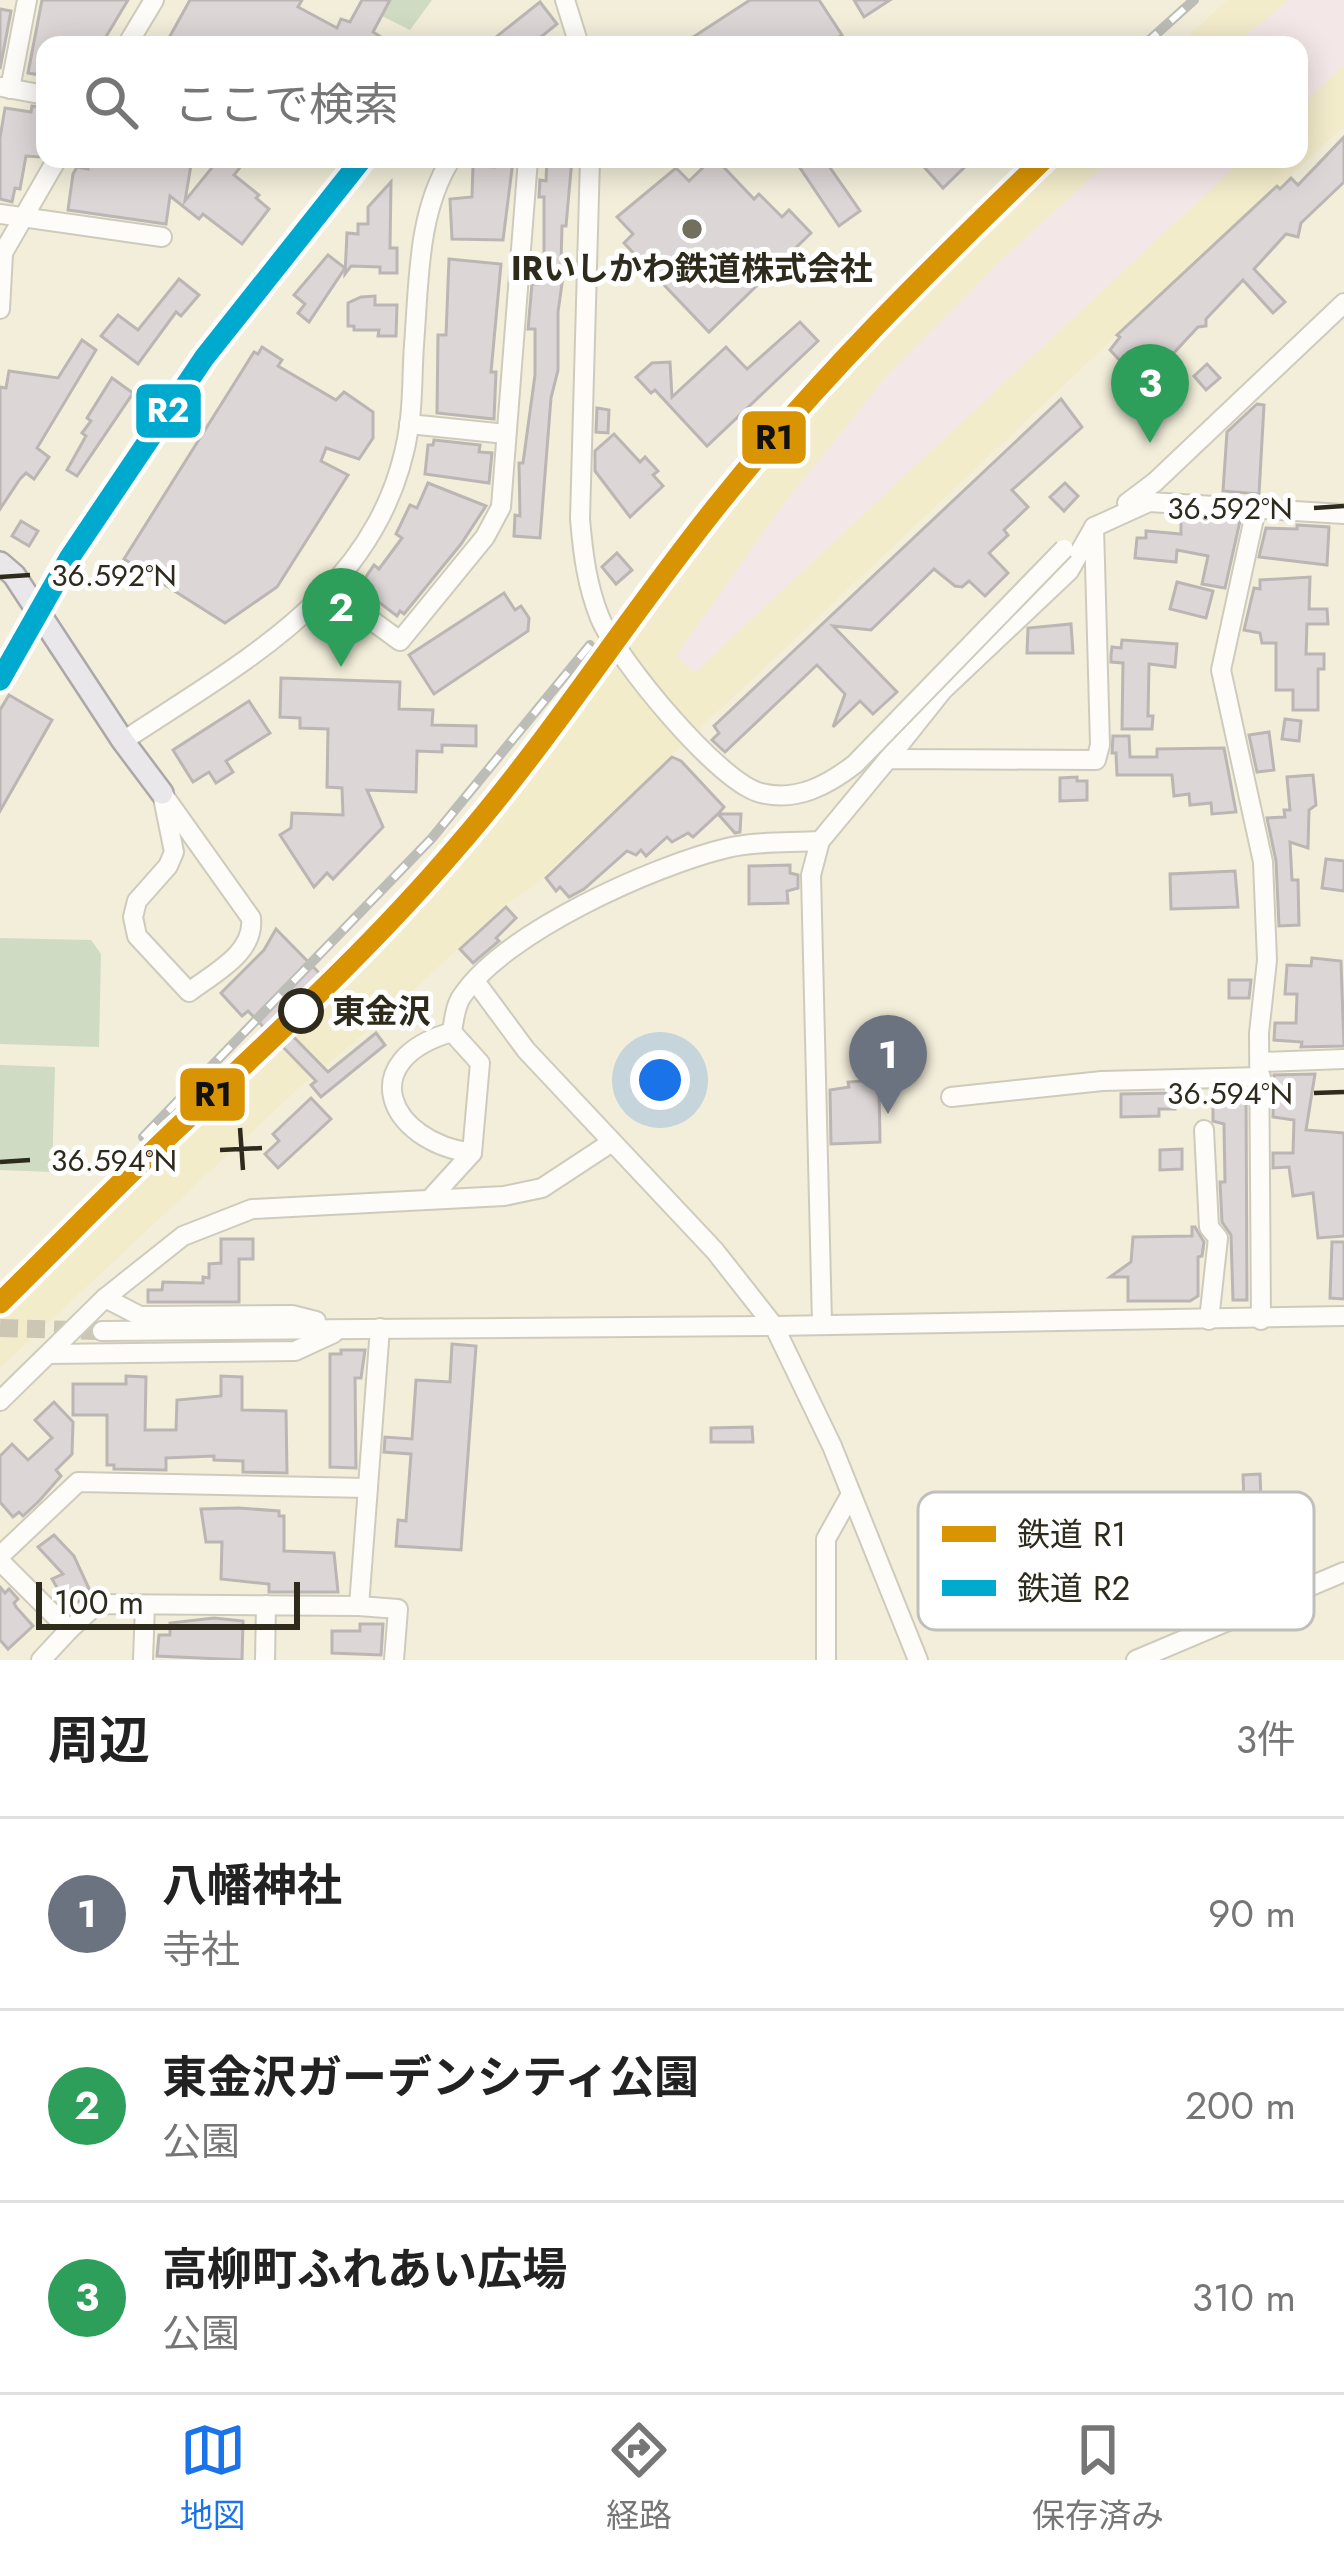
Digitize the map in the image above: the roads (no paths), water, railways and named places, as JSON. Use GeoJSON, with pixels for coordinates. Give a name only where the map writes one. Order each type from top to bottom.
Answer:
{"type":"FeatureCollection","features":[{"type":"Feature","properties":{"kind":"main road"},"geometry":{"type":"LineString","coordinates":[[0,563],[14,575],[162,793]]}},
{"type":"Feature","properties":{"kind":"street"},"geometry":{"type":"LineString","coordinates":[[27,0],[5,88],[36,93]]}},
{"type":"Feature","properties":{"kind":"street"},"geometry":{"type":"LineString","coordinates":[[132,36],[154,0]]}},
{"type":"Feature","properties":{"kind":"street"},"geometry":{"type":"LineString","coordinates":[[566,0],[577,36]]}},
{"type":"Feature","properties":{"kind":"street"},"geometry":{"type":"LineString","coordinates":[[0,309],[1,256],[52,168]]}},
{"type":"Feature","properties":{"kind":"street"},"geometry":{"type":"LineString","coordinates":[[123,741],[285,634],[330,590],[373,527],[394,483],[409,424],[426,218],[445,168]]}},
{"type":"Feature","properties":{"kind":"street"},"geometry":{"type":"LineString","coordinates":[[330,590],[400,641],[485,538],[501,507],[527,168]]}},
{"type":"Feature","properties":{"kind":"street"},"geometry":{"type":"LineString","coordinates":[[590,168],[580,519],[584,568],[602,622],[636,673],[688,736],[736,782],[758,793],[782,796],[830,783],[855,764],[1064,549],[1155,482],[1344,303]]}},
{"type":"Feature","properties":{"kind":"street"},"geometry":{"type":"LineString","coordinates":[[0,214],[163,237]]}},
{"type":"Feature","properties":{"kind":"street"},"geometry":{"type":"LineString","coordinates":[[409,424],[506,434]]}},
{"type":"Feature","properties":{"kind":"street"},"geometry":{"type":"LineString","coordinates":[[822,1323],[811,874],[820,842],[943,690],[1069,571],[1094,527],[1149,502],[1344,514]]}},
{"type":"Feature","properties":{"kind":"street"},"geometry":{"type":"LineString","coordinates":[[1256,509],[1221,670],[1263,862],[1268,960],[1258,1034],[1261,1320]]}},
{"type":"Feature","properties":{"kind":"street"},"geometry":{"type":"LineString","coordinates":[[887,760],[1096,760],[1100,745],[1094,527]]}},
{"type":"Feature","properties":{"kind":"street"},"geometry":{"type":"LineString","coordinates":[[162,793],[251,918],[253,932],[247,946],[189,992],[137,936],[133,917],[137,901],[168,866],[174,851],[162,793]]}},
{"type":"Feature","properties":{"kind":"street"},"geometry":{"type":"LineString","coordinates":[[452,1032],[459,1000],[475,981],[509,951],[592,899],[729,848],[820,842]]}},
{"type":"Feature","properties":{"kind":"street"},"geometry":{"type":"LineString","coordinates":[[475,981],[526,1050],[716,1250],[774,1326],[851,1494],[918,1660]]}},
{"type":"Feature","properties":{"kind":"street"},"geometry":{"type":"LineString","coordinates":[[452,1032],[427,1039],[399,1065],[390,1083],[394,1106],[426,1139],[445,1149],[472,1153]]}},
{"type":"Feature","properties":{"kind":"street"},"geometry":{"type":"LineString","coordinates":[[431,1198],[472,1153],[480,1064],[452,1032]]}},
{"type":"Feature","properties":{"kind":"street"},"geometry":{"type":"LineString","coordinates":[[952,1097],[1344,1059]]}},
{"type":"Feature","properties":{"kind":"street"},"geometry":{"type":"LineString","coordinates":[[1204,1130],[1209,1227],[1218,1238],[1209,1320]]}},
{"type":"Feature","properties":{"kind":"street"},"geometry":{"type":"LineString","coordinates":[[0,1401],[105,1298],[183,1236],[252,1209],[504,1196],[542,1188],[612,1142]]}},
{"type":"Feature","properties":{"kind":"street"},"geometry":{"type":"LineString","coordinates":[[105,1298],[140,1316],[292,1316],[344,1328]]}},
{"type":"Feature","properties":{"kind":"street"},"geometry":{"type":"LineString","coordinates":[[102,1331],[1344,1316]]}},
{"type":"Feature","properties":{"kind":"street"},"geometry":{"type":"LineString","coordinates":[[49,1354],[296,1351],[344,1328]]}},
{"type":"Feature","properties":{"kind":"street"},"geometry":{"type":"LineString","coordinates":[[359,1606],[380,1328]]}},
{"type":"Feature","properties":{"kind":"street"},"geometry":{"type":"LineString","coordinates":[[69,1630],[0,1559],[78,1482],[368,1488]]}},
{"type":"Feature","properties":{"kind":"street"},"geometry":{"type":"LineString","coordinates":[[826,1660],[826,1539],[851,1494]]}},
{"type":"Feature","properties":{"kind":"street"},"geometry":{"type":"LineString","coordinates":[[1314,1585],[1344,1572]]}},
{"type":"Feature","properties":{"kind":"street"},"geometry":{"type":"LineString","coordinates":[[41,1660],[97,1604],[145,1604],[398,1609],[394,1660]]}},
{"type":"Feature","properties":{"kind":"street"},"geometry":{"type":"LineString","coordinates":[[143,1660],[145,1604]]}},
{"type":"Feature","properties":{"kind":"street"},"geometry":{"type":"LineString","coordinates":[[265,1660],[266,1605]]}},
{"type":"Feature","properties":{"kind":"street"},"geometry":{"type":"LineString","coordinates":[[1136,1660],[1207,1630]]}},
{"type":"Feature","properties":{"kind":"tunnel"},"geometry":{"type":"LineString","coordinates":[[0,1328],[102,1331]]}},
{"type":"Feature","properties":{"kind":"railway"},"geometry":{"type":"LineString","coordinates":[[1154,36],[1194,0]]}},
{"type":"Feature","properties":{"kind":"railway"},"geometry":{"type":"LineString","coordinates":[[0,1303],[423,886],[525,764],[686,545],[758,456],[876,325],[1035,168]]}},
{"type":"Feature","properties":{"kind":"railway"},"geometry":{"type":"LineString","coordinates":[[143,1137],[432,838],[590,645]]}},
{"type":"Feature","properties":{"kind":"rail line","name":"R2"},"geometry":{"type":"LineString","coordinates":[[0,680],[70,557],[204,358],[355,168]]}},
{"type":"Feature","properties":{"kind":"rail line","name":"R1"},"geometry":{"type":"LineString","coordinates":[[0,1303],[423,886],[525,764],[686,545],[758,456],[876,325],[1035,168]]}},
{"type":"Feature","properties":{"kind":"place","name":"IRいしかわ鉄道株式会社"},"geometry":{"type":"Point","coordinates":[692,229]}},
{"type":"Feature","properties":{"kind":"place","name":"高柳町ふれあい広場"},"geometry":{"type":"Point","coordinates":[1150,443]}},
{"type":"Feature","properties":{"kind":"place","name":"東金沢ガーデンシティ公園"},"geometry":{"type":"Point","coordinates":[341,667]}},
{"type":"Feature","properties":{"kind":"place","name":"東金沢"},"geometry":{"type":"Point","coordinates":[301,1011]}},
{"type":"Feature","properties":{"kind":"place","name":"八幡神社"},"geometry":{"type":"Point","coordinates":[888,1114]}}]}
